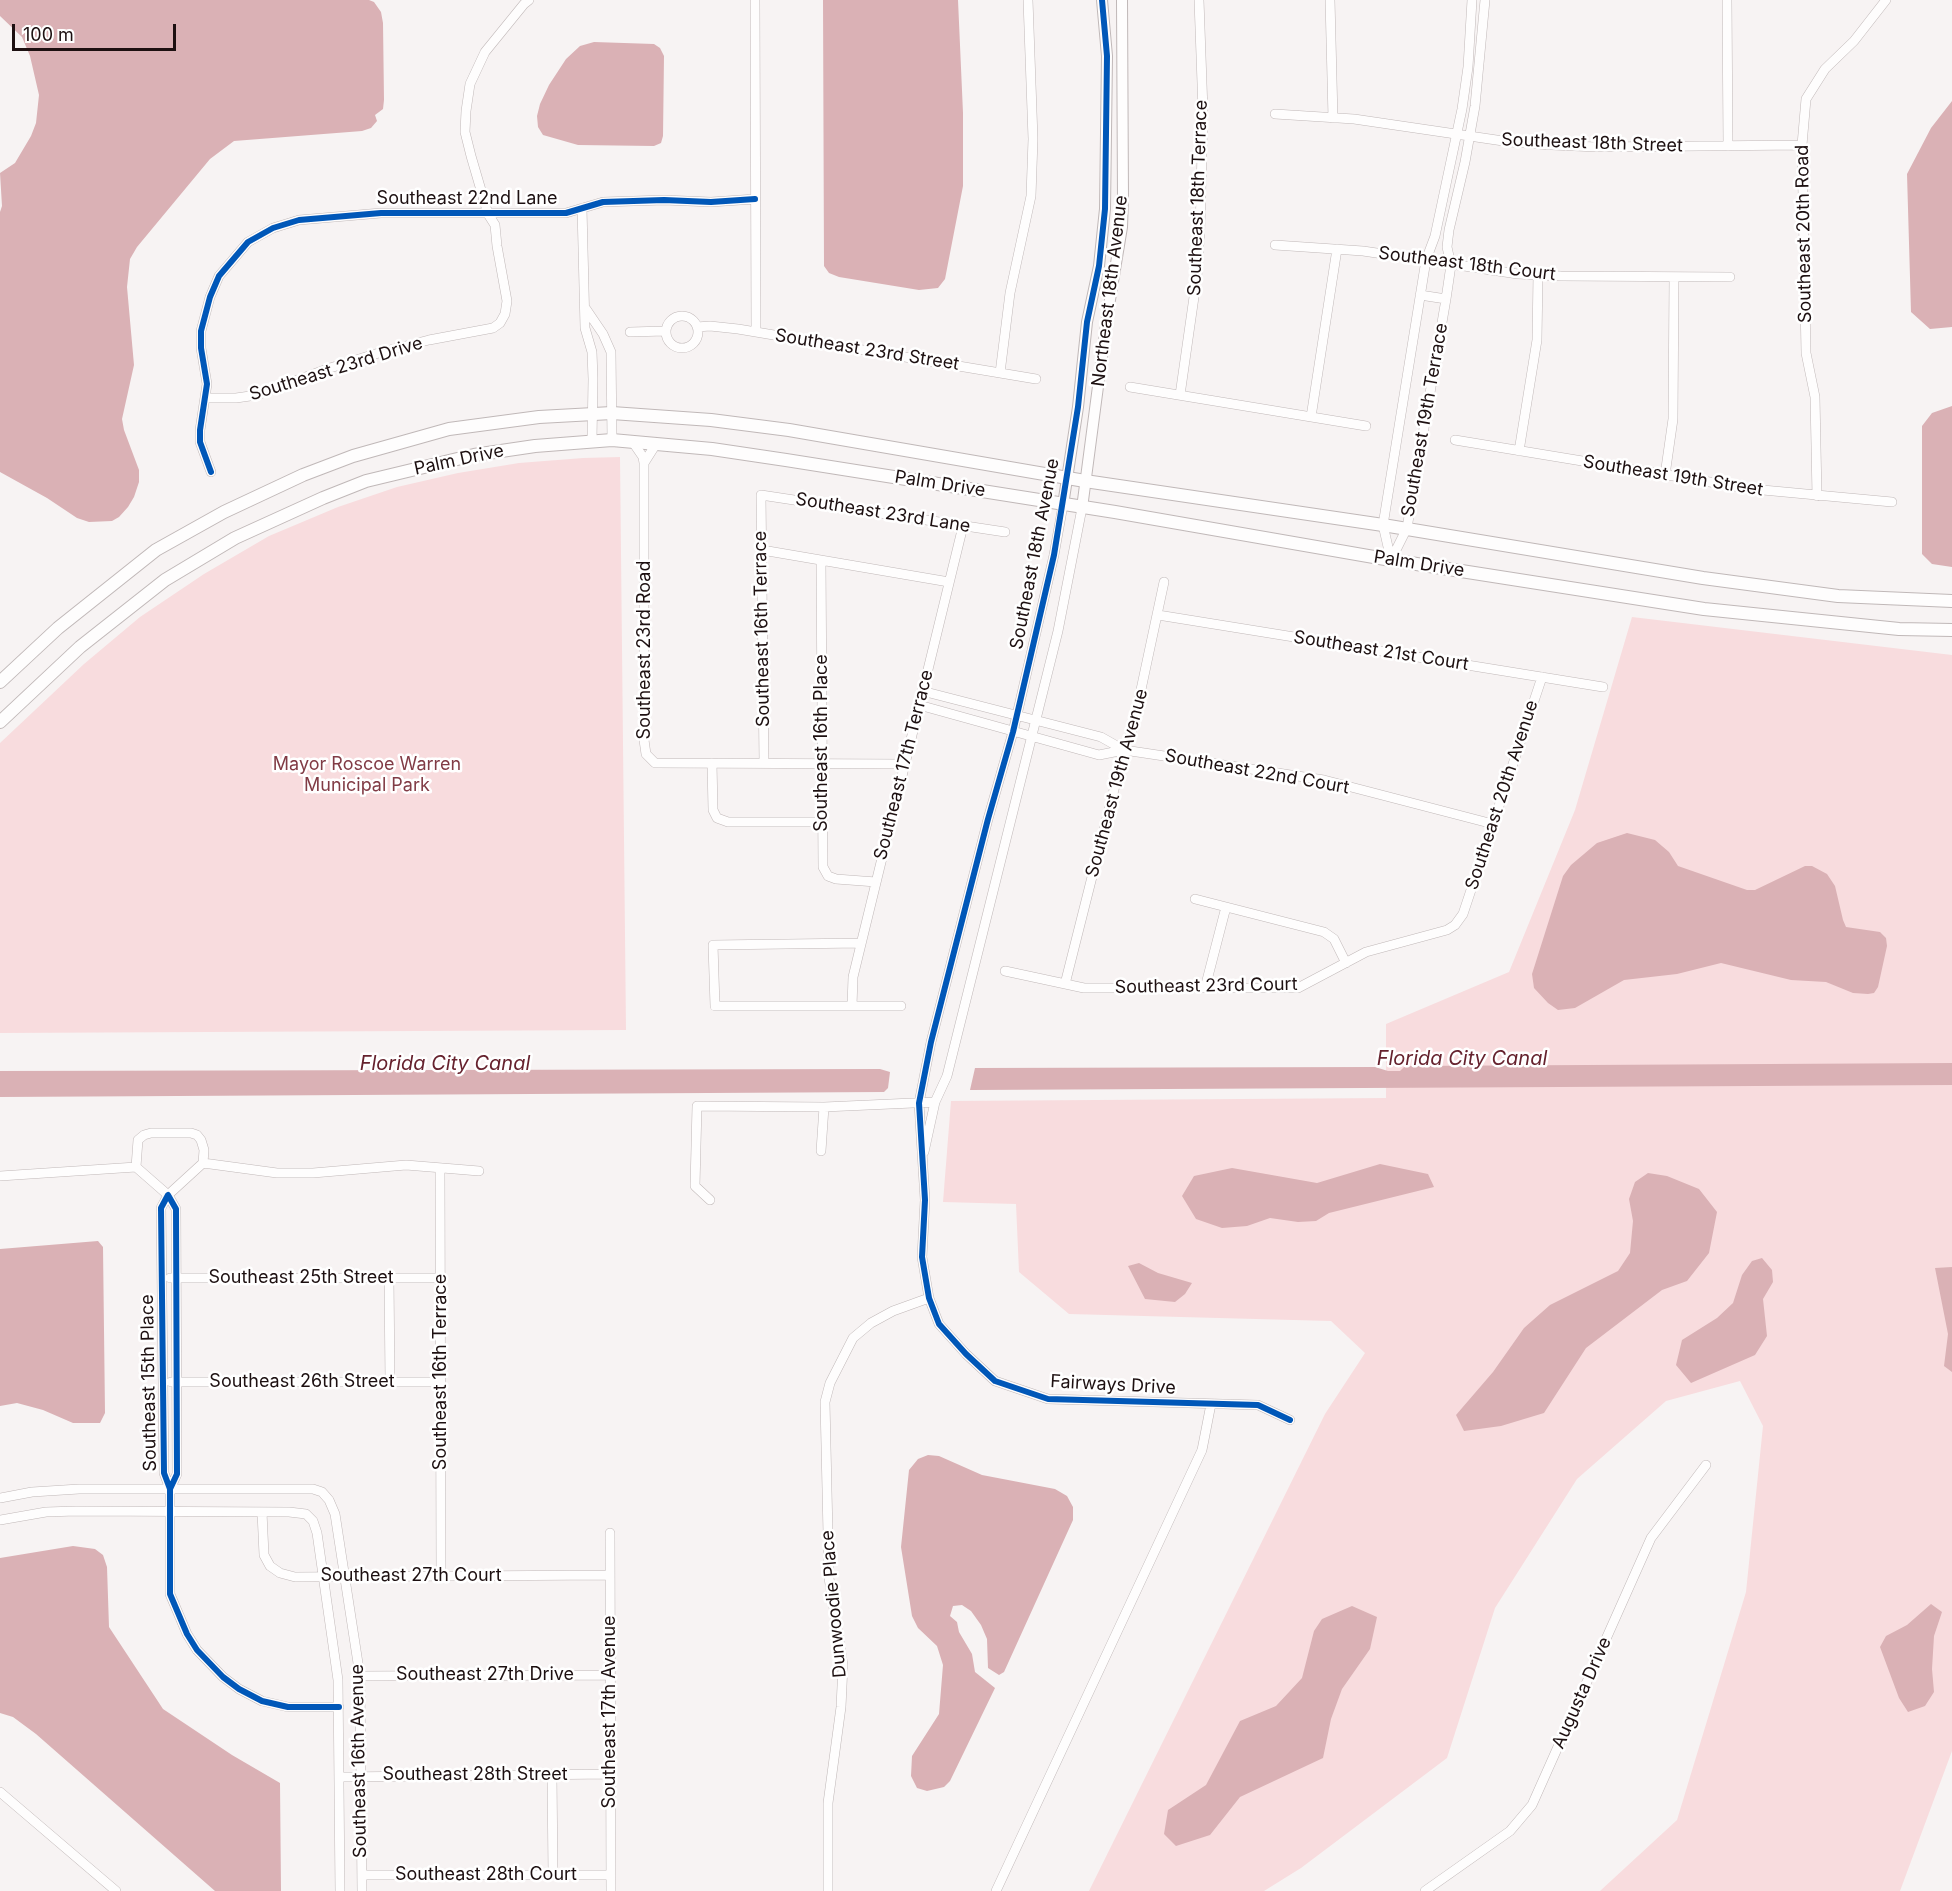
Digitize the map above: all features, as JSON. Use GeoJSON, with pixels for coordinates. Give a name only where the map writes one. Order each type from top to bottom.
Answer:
{"type":"FeatureCollection","features":[{"type":"Feature","properties":{"kind":"main road","name":"Palm Drive"},"geometry":{"type":"LineString","coordinates":[[0,682],[58,627],[156,550],[224,512],[303,475],[353,456],[449,429],[540,417],[612,413],[711,420],[789,430],[1085,481],[1407,528],[1703,578],[1838,596],[1952,601]]}},
{"type":"Feature","properties":{"kind":"main road","name":"Palm Drive"},"geometry":{"type":"LineString","coordinates":[[0,722],[80,647],[165,580],[236,538],[322,498],[366,481],[474,455],[535,446],[612,440],[786,460],[1704,609],[1899,629],[1952,630]]}},
{"type":"Feature","properties":{"kind":"street"},"geometry":{"type":"LineString","coordinates":[[488,214],[465,132],[470,84],[485,52],[529,0]]}},
{"type":"Feature","properties":{"kind":"street"},"geometry":{"type":"LineString","coordinates":[[755,0],[756,332]]}},
{"type":"Feature","properties":{"kind":"street"},"geometry":{"type":"LineString","coordinates":[[1000,373],[1010,293],[1030,196],[1033,140],[1028,0]]}},
{"type":"Feature","properties":{"kind":"street","name":"Southeast 18th Avenue"},"geometry":{"type":"LineString","coordinates":[[919,1103],[931,1042],[1017,716],[1054,555],[1063,505],[1087,321],[1099,266],[1106,209],[1107,56],[1102,0]]}},
{"type":"Feature","properties":{"kind":"street","name":"Northeast 18th Avenue"},"geometry":{"type":"LineString","coordinates":[[1082,508],[1122,227],[1122,0]]}},
{"type":"Feature","properties":{"kind":"street","name":"Southeast 18th Terrace"},"geometry":{"type":"LineString","coordinates":[[1180,395],[1197,276],[1200,231],[1203,111],[1199,0]]}},
{"type":"Feature","properties":{"kind":"street"},"geometry":{"type":"LineString","coordinates":[[1330,0],[1333,118]]}},
{"type":"Feature","properties":{"kind":"street","name":"Southeast 19th Terrace"},"geometry":{"type":"LineString","coordinates":[[1391,560],[1383,525],[1426,260],[1435,236],[1457,134],[1468,67],[1472,0]]}},
{"type":"Feature","properties":{"kind":"street","name":"Southeast 19th Terrace"},"geometry":{"type":"LineString","coordinates":[[1391,560],[1407,528],[1452,265],[1447,247],[1449,230],[1470,136],[1481,55],[1485,0]]}},
{"type":"Feature","properties":{"kind":"street"},"geometry":{"type":"LineString","coordinates":[[1727,0],[1728,146]]}},
{"type":"Feature","properties":{"kind":"street","name":"Southeast 20th Road"},"geometry":{"type":"LineString","coordinates":[[1816,496],[1815,397],[1806,353],[1802,145],[1806,99],[1814,83],[1825,69],[1854,41],[1886,0]]}},
{"type":"Feature","properties":{"kind":"street","name":"Southeast 18th Street"},"geometry":{"type":"LineString","coordinates":[[1275,114],[1407,126],[1510,142],[1597,147],[1802,145]]}},
{"type":"Feature","properties":{"kind":"street","name":"Southeast 22nd Lane"},"geometry":{"type":"LineString","coordinates":[[212,472],[201,442],[200,430],[207,384],[201,348],[201,331],[210,297],[219,276],[248,242],[273,228],[299,220],[381,213],[566,213],[603,202],[664,200],[711,202],[755,199]]}},
{"type":"Feature","properties":{"kind":"street"},"geometry":{"type":"LineString","coordinates":[[582,208],[585,328],[592,352],[592,441]]}},
{"type":"Feature","properties":{"kind":"street","name":"Southeast 23rd Drive"},"geometry":{"type":"LineString","coordinates":[[205,398],[257,395],[382,351],[493,328],[500,323],[505,314],[507,301],[496,246],[495,225],[488,214]]}},
{"type":"Feature","properties":{"kind":"street","name":"Southeast 18th Court"},"geometry":{"type":"LineString","coordinates":[[1275,245],[1337,249],[1538,275],[1730,277]]}},
{"type":"Feature","properties":{"kind":"street"},"geometry":{"type":"LineString","coordinates":[[1311,417],[1337,249]]}},
{"type":"Feature","properties":{"kind":"street"},"geometry":{"type":"LineString","coordinates":[[1519,451],[1537,340],[1538,275]]}},
{"type":"Feature","properties":{"kind":"street"},"geometry":{"type":"LineString","coordinates":[[1665,475],[1673,419],[1674,277]]}},
{"type":"Feature","properties":{"kind":"street"},"geometry":{"type":"LineString","coordinates":[[1420,295],[1446,299]]}},
{"type":"Feature","properties":{"kind":"street"},"geometry":{"type":"LineString","coordinates":[[584,306],[603,334],[611,352],[612,440]]}},
{"type":"Feature","properties":{"kind":"street"},"geometry":{"type":"LineString","coordinates":[[682,316],[692,319],[697,327],[697,338],[684,348],[673,346],[665,332],[672,319],[682,316]]}},
{"type":"Feature","properties":{"kind":"street","name":"Southeast 23rd Street"},"geometry":{"type":"LineString","coordinates":[[697,327],[710,326],[756,332],[1036,379]]}},
{"type":"Feature","properties":{"kind":"street"},"geometry":{"type":"LineString","coordinates":[[630,332],[665,332]]}},
{"type":"Feature","properties":{"kind":"street"},"geometry":{"type":"LineString","coordinates":[[1130,387],[1366,426]]}},
{"type":"Feature","properties":{"kind":"street","name":"Southeast 19th Street"},"geometry":{"type":"LineString","coordinates":[[1455,440],[1752,489],[1892,502]]}},
{"type":"Feature","properties":{"kind":"street","name":"Southeast 23rd Road"},"geometry":{"type":"LineString","coordinates":[[632,441],[643,457],[644,463],[644,740],[646,754],[655,763],[905,764]]}},
{"type":"Feature","properties":{"kind":"street"},"geometry":{"type":"LineString","coordinates":[[644,463],[656,444]]}},
{"type":"Feature","properties":{"kind":"street","name":"Southeast 23rd Lane"},"geometry":{"type":"LineString","coordinates":[[761,495],[1005,532]]}},
{"type":"Feature","properties":{"kind":"street","name":"Southeast 16th Terrace"},"geometry":{"type":"LineString","coordinates":[[761,495],[764,763]]}},
{"type":"Feature","properties":{"kind":"street","name":"Southeast 18th Avenue"},"geometry":{"type":"LineString","coordinates":[[935,1102],[947,1076],[1032,738],[1058,631],[1082,508]]}},
{"type":"Feature","properties":{"kind":"street","name":"Southeast 17th Terrace"},"geometry":{"type":"LineString","coordinates":[[852,1006],[853,977],[963,526]]}},
{"type":"Feature","properties":{"kind":"street"},"geometry":{"type":"LineString","coordinates":[[762,550],[949,582]]}},
{"type":"Feature","properties":{"kind":"street","name":"Southeast 16th Place"},"geometry":{"type":"LineString","coordinates":[[821,560],[823,867],[828,876],[836,879],[876,882]]}},
{"type":"Feature","properties":{"kind":"street","name":"Southeast 19th Avenue"},"geometry":{"type":"LineString","coordinates":[[1065,984],[1124,750],[1133,727],[1164,582]]}},
{"type":"Feature","properties":{"kind":"street","name":"Southeast 21st Court"},"geometry":{"type":"LineString","coordinates":[[1158,615],[1603,687]]}},
{"type":"Feature","properties":{"kind":"street","name":"Southeast 20th Avenue"},"geometry":{"type":"LineString","coordinates":[[1463,914],[1542,677]]}},
{"type":"Feature","properties":{"kind":"street","name":"Southeast 22nd Court"},"geometry":{"type":"LineString","coordinates":[[922,691],[1101,737],[1124,750]]}},
{"type":"Feature","properties":{"kind":"street","name":"Southeast 22nd Court"},"geometry":{"type":"LineString","coordinates":[[919,705],[1099,755],[1124,750],[1324,780],[1493,824]]}},
{"type":"Feature","properties":{"kind":"street"},"geometry":{"type":"LineString","coordinates":[[712,763],[713,810],[717,818],[728,822],[823,822]]}},
{"type":"Feature","properties":{"kind":"street"},"geometry":{"type":"LineString","coordinates":[[1196,899],[1324,932],[1334,939],[1346,963]]}},
{"type":"Feature","properties":{"kind":"street"},"geometry":{"type":"LineString","coordinates":[[1205,988],[1226,907]]}},
{"type":"Feature","properties":{"kind":"street","name":"Southeast 23rd Court"},"geometry":{"type":"LineString","coordinates":[[1005,970],[1084,988],[1298,988],[1366,952],[1447,930],[1455,925],[1463,914]]}},
{"type":"Feature","properties":{"kind":"street"},"geometry":{"type":"LineString","coordinates":[[861,943],[713,945],[715,1006],[902,1006]]}},
{"type":"Feature","properties":{"kind":"street"},"geometry":{"type":"LineString","coordinates":[[710,1200],[695,1186],[697,1106],[824,1107],[935,1102]]}},
{"type":"Feature","properties":{"kind":"street","name":"Fairways Drive"},"geometry":{"type":"LineString","coordinates":[[922,1161],[935,1102]]}},
{"type":"Feature","properties":{"kind":"street","name":"Fairways Drive"},"geometry":{"type":"LineString","coordinates":[[919,1103],[925,1200],[922,1257],[930,1298],[939,1324],[995,1381],[1048,1399],[1258,1405],[1290,1420]]}},
{"type":"Feature","properties":{"kind":"street"},"geometry":{"type":"LineString","coordinates":[[821,1151],[824,1107]]}},
{"type":"Feature","properties":{"kind":"street"},"geometry":{"type":"LineString","coordinates":[[0,1176],[136,1167],[168,1195],[203,1162],[204,1150],[201,1140],[197,1135],[191,1133],[144,1135],[138,1140],[136,1167]]}},
{"type":"Feature","properties":{"kind":"street"},"geometry":{"type":"LineString","coordinates":[[203,1162],[277,1173],[313,1173],[406,1166],[479,1171]]}},
{"type":"Feature","properties":{"kind":"street","name":"Southeast 16th Terrace"},"geometry":{"type":"LineString","coordinates":[[440,1168],[441,1576]]}},
{"type":"Feature","properties":{"kind":"street","name":"Southeast 15th Place"},"geometry":{"type":"LineString","coordinates":[[168,1195],[161,1208],[164,1473],[170,1489]]}},
{"type":"Feature","properties":{"kind":"street","name":"Southeast 15th Place"},"geometry":{"type":"LineString","coordinates":[[168,1195],[176,1209],[177,1474],[170,1489]]}},
{"type":"Feature","properties":{"kind":"street","name":"Southeast 25th Street"},"geometry":{"type":"LineString","coordinates":[[162,1278],[441,1278]]}},
{"type":"Feature","properties":{"kind":"street"},"geometry":{"type":"LineString","coordinates":[[389,1278],[390,1382]]}},
{"type":"Feature","properties":{"kind":"street","name":"Dunwoodie Place"},"geometry":{"type":"LineString","coordinates":[[828,1891],[828,1803],[841,1707],[843,1665],[829,1578],[825,1402],[830,1383],[853,1338],[871,1323],[886,1315],[930,1298]]}},
{"type":"Feature","properties":{"kind":"street","name":"Southeast 26th Street"},"geometry":{"type":"LineString","coordinates":[[163,1382],[441,1382]]}},
{"type":"Feature","properties":{"kind":"street"},"geometry":{"type":"LineString","coordinates":[[996,1891],[1202,1450],[1211,1404]]}},
{"type":"Feature","properties":{"kind":"street","name":"Augusta Drive"},"geometry":{"type":"LineString","coordinates":[[1425,1891],[1510,1831],[1532,1805],[1651,1538],[1706,1465]]}},
{"type":"Feature","properties":{"kind":"street"},"geometry":{"type":"LineString","coordinates":[[0,1498],[32,1492],[79,1489],[170,1489],[170,1594],[187,1634],[197,1650],[223,1677],[262,1701],[288,1707],[339,1707]]}},
{"type":"Feature","properties":{"kind":"street","name":"Southeast 16th Avenue"},"geometry":{"type":"LineString","coordinates":[[170,1489],[313,1489],[322,1492],[329,1500],[335,1514],[360,1676],[362,1891]]}},
{"type":"Feature","properties":{"kind":"street"},"geometry":{"type":"LineString","coordinates":[[0,1520],[56,1512],[262,1512]]}},
{"type":"Feature","properties":{"kind":"street","name":"Southeast 16th Avenue"},"geometry":{"type":"LineString","coordinates":[[262,1512],[306,1514],[317,1533],[338,1680],[340,1891]]}},
{"type":"Feature","properties":{"kind":"street","name":"Southeast 27th Court"},"geometry":{"type":"LineString","coordinates":[[262,1512],[264,1555],[270,1566],[280,1573],[295,1576],[610,1575]]}},
{"type":"Feature","properties":{"kind":"street","name":"Southeast 17th Avenue"},"geometry":{"type":"LineString","coordinates":[[610,1533],[611,1891]]}},
{"type":"Feature","properties":{"kind":"street","name":"Southeast 27th Drive"},"geometry":{"type":"LineString","coordinates":[[360,1676],[610,1675]]}},
{"type":"Feature","properties":{"kind":"street","name":"Southeast 28th Street"},"geometry":{"type":"LineString","coordinates":[[339,1776],[611,1774]]}},
{"type":"Feature","properties":{"kind":"street"},"geometry":{"type":"LineString","coordinates":[[552,1775],[553,1875]]}},
{"type":"Feature","properties":{"kind":"street"},"geometry":{"type":"LineString","coordinates":[[0,1793],[116,1891]]}},
{"type":"Feature","properties":{"kind":"street","name":"Southeast 28th Court"},"geometry":{"type":"LineString","coordinates":[[362,1875],[611,1875]]}},
{"type":"Feature","properties":{"kind":"green space","name":"Mayor Roscoe Warren Municipal Park"},"geometry":{"type":"Polygon","coordinates":[[[620,457],[626,1030],[0,1033],[0,743],[84,664],[140,617],[204,574],[269,536],[338,507],[397,487],[458,473],[519,463],[620,457]]]}},
{"type":"Feature","properties":{"kind":"green space"},"geometry":{"type":"Polygon","coordinates":[[[1632,617],[1952,655],[1952,1751],[1900,1891],[1600,1891],[1677,1820],[1746,1592],[1763,1426],[1740,1381],[1666,1401],[1577,1479],[1495,1608],[1447,1758],[1301,1868],[1264,1891],[1089,1891],[1325,1414],[1365,1353],[1331,1321],[1069,1314],[1019,1272],[1016,1204],[943,1202],[951,1101],[1386,1098],[1386,1024],[1509,972],[1575,810],[1632,617]]]}},
{"type":"Feature","properties":{"kind":"shaded area"},"geometry":{"type":"Polygon","coordinates":[[[0,0],[369,0],[374,2],[381,12],[384,100],[383,109],[375,115],[377,121],[371,128],[362,131],[234,141],[210,159],[137,247],[130,259],[127,287],[134,365],[122,419],[139,470],[139,482],[128,507],[112,521],[89,522],[77,518],[0,472],[0,212],[2,206],[0,173],[15,163],[31,136],[36,123],[39,95],[30,56],[22,37],[0,16],[0,0]]]}},
{"type":"Feature","properties":{"kind":"shaded area"},"geometry":{"type":"Polygon","coordinates":[[[823,0],[958,0],[963,113],[963,186],[945,279],[938,288],[919,290],[839,277],[829,273],[824,266],[823,0]]]}},
{"type":"Feature","properties":{"kind":"shaded area"},"geometry":{"type":"Polygon","coordinates":[[[594,42],[654,44],[660,48],[664,56],[661,143],[654,146],[578,145],[543,135],[538,127],[537,116],[549,85],[566,59],[580,46],[594,42]]]}},
{"type":"Feature","properties":{"kind":"shaded area"},"geometry":{"type":"Polygon","coordinates":[[[1952,101],[1952,327],[1930,329],[1911,312],[1907,174],[1931,128],[1952,101]]]}},
{"type":"Feature","properties":{"kind":"shaded area"},"geometry":{"type":"Polygon","coordinates":[[[1952,406],[1952,567],[1932,564],[1922,554],[1922,426],[1932,413],[1952,406]]]}},
{"type":"Feature","properties":{"kind":"shaded area"},"geometry":{"type":"Polygon","coordinates":[[[1627,833],[1655,840],[1669,852],[1678,866],[1747,890],[1755,890],[1805,866],[1812,866],[1827,874],[1835,886],[1846,927],[1880,932],[1886,938],[1887,946],[1878,987],[1874,993],[1853,993],[1826,982],[1791,980],[1721,963],[1677,974],[1624,980],[1575,1008],[1558,1010],[1534,988],[1532,974],[1563,876],[1571,865],[1597,843],[1627,833]]]}},
{"type":"Feature","properties":{"kind":"shaded area","name":"Florida City Canal"},"geometry":{"type":"Polygon","coordinates":[[[1952,1063],[1952,1085],[970,1090],[975,1068],[1375,1067],[1388,1071],[1400,1071],[1405,1066],[1952,1063]]]}},
{"type":"Feature","properties":{"kind":"shaded area","name":"Florida City Canal"},"geometry":{"type":"Polygon","coordinates":[[[880,1069],[890,1072],[888,1088],[884,1092],[0,1097],[0,1071],[880,1069]]]}},
{"type":"Feature","properties":{"kind":"shaded area"},"geometry":{"type":"Polygon","coordinates":[[[1380,1164],[1428,1174],[1434,1187],[1329,1213],[1316,1221],[1298,1222],[1270,1218],[1247,1226],[1222,1228],[1196,1219],[1182,1196],[1194,1176],[1232,1168],[1317,1183],[1380,1164]]]}},
{"type":"Feature","properties":{"kind":"shaded area"},"geometry":{"type":"Polygon","coordinates":[[[1648,1173],[1667,1176],[1699,1189],[1717,1212],[1709,1253],[1687,1281],[1662,1290],[1586,1348],[1544,1413],[1501,1426],[1464,1431],[1456,1415],[1493,1372],[1524,1328],[1550,1305],[1618,1271],[1630,1253],[1633,1221],[1629,1199],[1635,1182],[1648,1173]]]}},
{"type":"Feature","properties":{"kind":"shaded area"},"geometry":{"type":"Polygon","coordinates":[[[98,1241],[103,1247],[105,1413],[100,1423],[73,1423],[43,1410],[17,1403],[0,1406],[0,1249],[98,1241]]]}},
{"type":"Feature","properties":{"kind":"shaded area"},"geometry":{"type":"Polygon","coordinates":[[[1762,1258],[1772,1270],[1773,1282],[1763,1299],[1767,1336],[1755,1355],[1691,1383],[1676,1365],[1682,1340],[1717,1318],[1733,1303],[1742,1275],[1752,1261],[1762,1258]]]}},
{"type":"Feature","properties":{"kind":"shaded area"},"geometry":{"type":"Polygon","coordinates":[[[1139,1263],[1158,1273],[1192,1283],[1185,1294],[1175,1302],[1145,1299],[1128,1266],[1139,1263]]]}},
{"type":"Feature","properties":{"kind":"shaded area"},"geometry":{"type":"Polygon","coordinates":[[[1952,1267],[1952,1372],[1944,1366],[1948,1334],[1935,1268],[1952,1267]]]}},
{"type":"Feature","properties":{"kind":"shaded area"},"geometry":{"type":"Polygon","coordinates":[[[928,1455],[939,1456],[982,1475],[1055,1489],[1067,1496],[1073,1507],[1073,1520],[1004,1672],[999,1675],[988,1668],[987,1639],[971,1611],[962,1605],[953,1606],[950,1616],[957,1622],[959,1632],[972,1654],[975,1672],[995,1688],[950,1781],[944,1787],[927,1791],[917,1788],[911,1776],[912,1756],[939,1714],[943,1665],[937,1646],[918,1628],[912,1616],[901,1547],[909,1470],[918,1459],[928,1455]]]}},
{"type":"Feature","properties":{"kind":"shaded area"},"geometry":{"type":"Polygon","coordinates":[[[73,1546],[95,1549],[103,1555],[107,1567],[109,1627],[163,1709],[232,1755],[280,1783],[281,1891],[215,1891],[36,1734],[13,1717],[0,1713],[0,1558],[73,1546]]]}},
{"type":"Feature","properties":{"kind":"shaded area"},"geometry":{"type":"Polygon","coordinates":[[[1931,1604],[1942,1612],[1934,1636],[1932,1669],[1934,1692],[1925,1706],[1908,1712],[1899,1698],[1880,1647],[1886,1636],[1907,1625],[1931,1604]]]}},
{"type":"Feature","properties":{"kind":"shaded area"},"geometry":{"type":"Polygon","coordinates":[[[1352,1606],[1377,1617],[1370,1649],[1342,1689],[1331,1719],[1323,1758],[1240,1797],[1210,1835],[1176,1846],[1164,1834],[1168,1810],[1206,1785],[1240,1721],[1276,1706],[1302,1678],[1314,1631],[1322,1619],[1352,1606]]]}},
{"type":"Feature","properties":{"kind":"cycle path"},"geometry":{"type":"LineString","coordinates":[[1102,0],[1107,56],[1105,209],[1099,266],[1087,322],[1078,407],[1054,555],[1013,732],[988,819],[931,1042],[919,1103],[925,1200],[922,1257],[929,1298],[939,1324],[995,1381],[1048,1399],[1258,1405],[1290,1420]]}},
{"type":"Feature","properties":{"kind":"cycle path"},"geometry":{"type":"LineString","coordinates":[[211,472],[200,442],[207,384],[201,348],[201,331],[210,297],[219,276],[248,242],[273,228],[299,220],[381,213],[566,213],[603,202],[664,200],[711,202],[755,199]]}},
{"type":"Feature","properties":{"kind":"cycle path"},"geometry":{"type":"LineString","coordinates":[[170,1489],[177,1474],[176,1209],[168,1195],[161,1208],[164,1473],[170,1489],[170,1594],[187,1634],[197,1650],[223,1677],[239,1689],[262,1701],[288,1707],[339,1707]]}}]}
